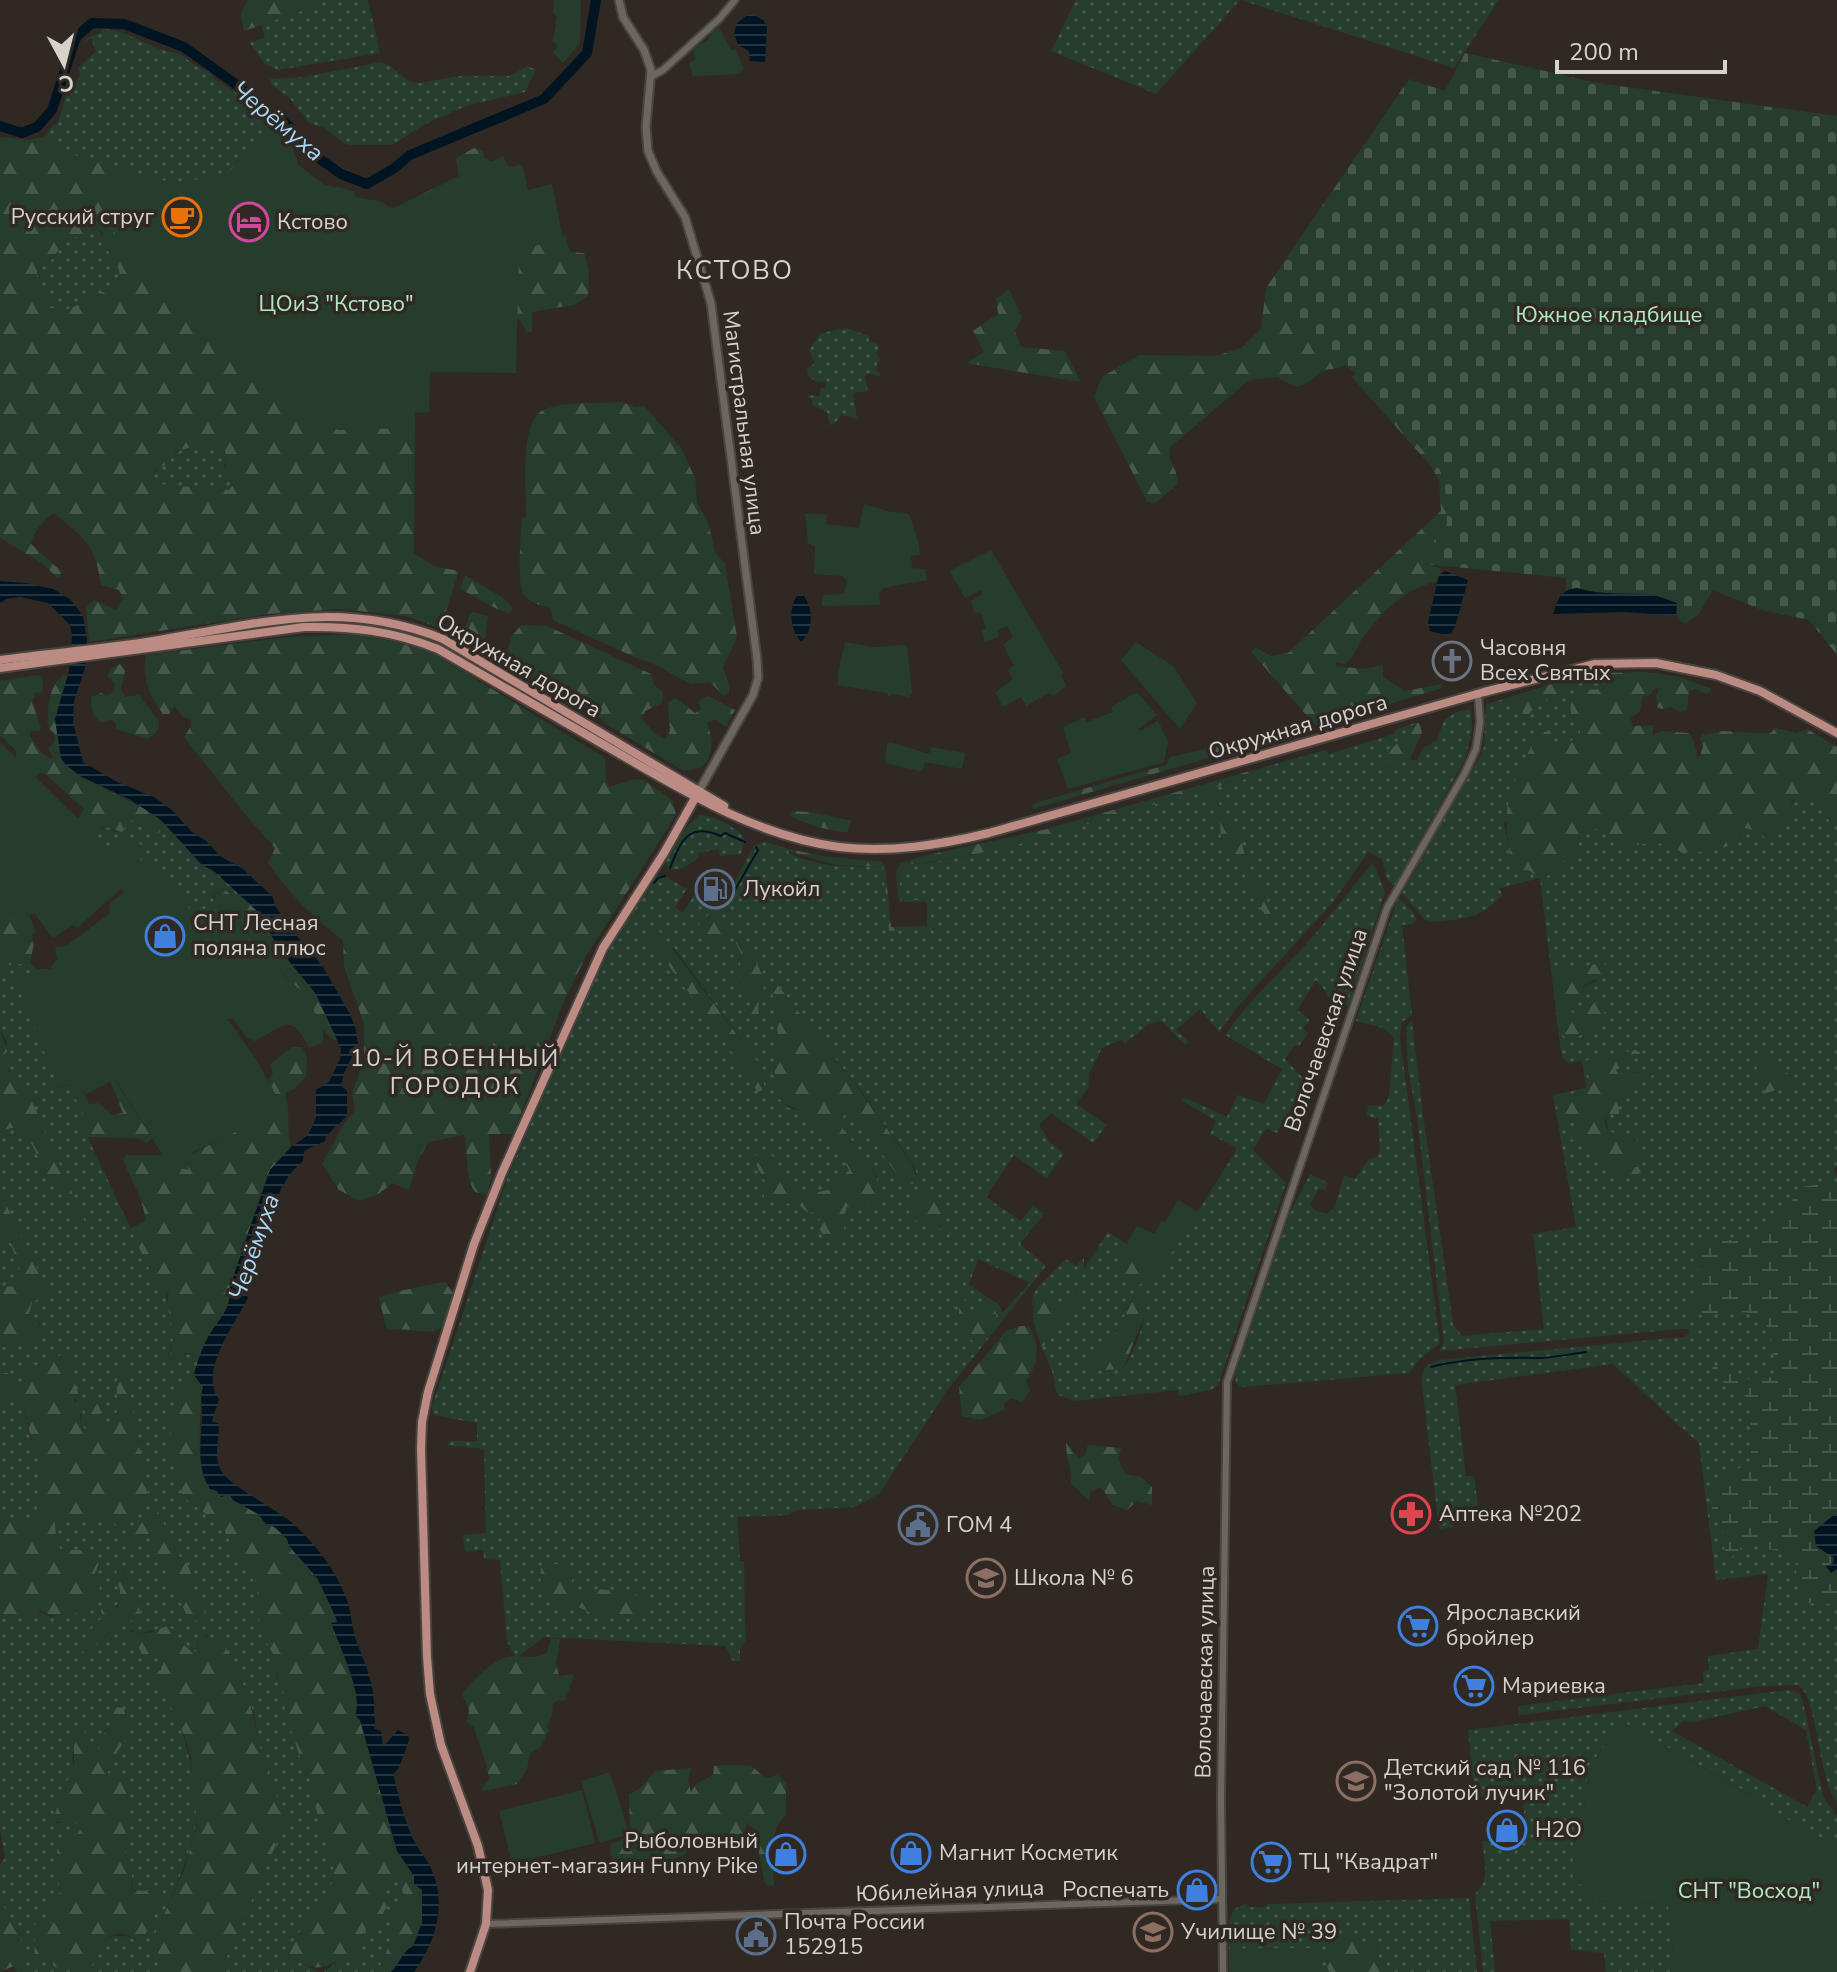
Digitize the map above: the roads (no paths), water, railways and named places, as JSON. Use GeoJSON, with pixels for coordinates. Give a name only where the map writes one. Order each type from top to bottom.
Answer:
{"type":"FeatureCollection","features":[{"type":"Feature","properties":{"kind":"main road"},"geometry":{"type":"LineString","coordinates":[[619,0],[623,17],[644,50],[652,76]]}},
{"type":"Feature","properties":{"kind":"main road","name":"Магистральная улица"},"geometry":{"type":"LineString","coordinates":[[652,76],[646,119],[648,151],[657,172],[685,217],[711,303],[758,666],[750,700],[697,794]]}},
{"type":"Feature","properties":{"kind":"main road","name":"Окружная дорога"},"geometry":{"type":"LineString","coordinates":[[0,660],[111,649],[300,617],[338,616],[406,625],[443,639],[697,794],[760,825],[814,842],[853,848],[937,844],[1028,822],[1478,694],[1591,665],[1656,663],[1701,671],[1745,685],[1837,733]]}},
{"type":"Feature","properties":{"kind":"main road","name":"Окружная дорога"},"geometry":{"type":"LineString","coordinates":[[0,668],[47,657]]}},
{"type":"Feature","properties":{"kind":"main road"},"geometry":{"type":"LineString","coordinates":[[470,1972],[486,1924],[488,1890],[482,1859],[441,1745],[430,1694],[421,1429],[435,1369],[474,1244],[579,997],[611,934],[664,853],[697,794]]}},
{"type":"Feature","properties":{"kind":"street"},"geometry":{"type":"LineString","coordinates":[[652,76],[663,70],[719,19],[735,0]]}},
{"type":"Feature","properties":{"kind":"street","name":"Волочаевская улица"},"geometry":{"type":"LineString","coordinates":[[1223,1972],[1225,1408],[1230,1372],[1386,910],[1476,749],[1478,694]]}},
{"type":"Feature","properties":{"kind":"street","name":"Юбилейная улица"},"geometry":{"type":"LineString","coordinates":[[486,1924],[1222,1899]]}},
{"type":"Feature","properties":{"kind":"water"},"geometry":{"type":"Polygon","coordinates":[[[750,13],[767,26],[765,62],[750,61],[749,51],[738,45],[734,33],[737,23],[750,13]]]}},
{"type":"Feature","properties":{"kind":"water"},"geometry":{"type":"Polygon","coordinates":[[[1445,571],[1468,580],[1455,627],[1449,636],[1430,631],[1428,622],[1439,575],[1445,571]]]}},
{"type":"Feature","properties":{"kind":"water","name":"Черёмуха"},"geometry":{"type":"Polygon","coordinates":[[[0,581],[53,589],[70,599],[83,616],[87,640],[85,668],[74,701],[73,722],[83,762],[117,782],[154,797],[220,856],[243,869],[273,897],[275,906],[291,929],[323,967],[356,1030],[358,1045],[341,1086],[347,1091],[347,1116],[326,1136],[325,1141],[304,1151],[303,1161],[279,1193],[244,1290],[248,1298],[216,1362],[214,1388],[219,1399],[212,1421],[219,1424],[217,1455],[222,1472],[300,1530],[337,1578],[347,1600],[370,1679],[374,1729],[381,1731],[383,1747],[398,1730],[408,1735],[399,1768],[393,1774],[413,1838],[435,1880],[439,1908],[428,1948],[414,1972],[391,1972],[413,1946],[422,1923],[422,1890],[414,1884],[414,1876],[397,1851],[360,1720],[355,1715],[357,1706],[353,1683],[331,1623],[337,1622],[336,1618],[318,1579],[289,1546],[287,1539],[229,1494],[221,1497],[217,1491],[210,1489],[201,1461],[203,1387],[194,1375],[205,1342],[228,1305],[230,1286],[270,1170],[291,1147],[308,1135],[316,1118],[316,1090],[329,1082],[340,1059],[341,1049],[316,994],[280,950],[256,910],[215,872],[201,864],[161,820],[131,800],[80,776],[65,764],[61,758],[55,719],[69,671],[70,625],[48,603],[20,597],[0,603],[0,581]]]}},
{"type":"Feature","properties":{"kind":"water"},"geometry":{"type":"Polygon","coordinates":[[[1577,588],[1603,593],[1659,596],[1677,603],[1676,616],[1626,612],[1553,614],[1560,596],[1577,588]]]}},
{"type":"Feature","properties":{"kind":"water"},"geometry":{"type":"Polygon","coordinates":[[[802,594],[809,605],[811,619],[808,632],[801,642],[791,615],[796,597],[802,594]]]}},
{"type":"Feature","properties":{"kind":"water"},"geometry":{"type":"Polygon","coordinates":[[[1837,1515],[1837,1569],[1831,1573],[1826,1566],[1833,1563],[1834,1558],[1816,1546],[1814,1531],[1837,1515]]]}},
{"type":"Feature","properties":{"kind":"waterway","name":"Черёмуха"},"geometry":{"type":"LineString","coordinates":[[0,126],[22,133],[37,127],[52,110],[76,37],[92,23],[124,24],[184,47],[248,93],[259,110],[278,117],[289,126],[299,143],[317,157],[341,174],[367,184],[410,155],[544,99],[587,53],[596,0]]}},
{"type":"Feature","properties":{"kind":"waterway"},"geometry":{"type":"LineString","coordinates":[[670,868],[678,849],[694,833],[701,831],[721,836],[725,833],[745,842]]}},
{"type":"Feature","properties":{"kind":"waterway"},"geometry":{"type":"LineString","coordinates":[[732,895],[758,850],[756,847]]}},
{"type":"Feature","properties":{"kind":"waterway"},"geometry":{"type":"LineString","coordinates":[[654,883],[665,876]]}},
{"type":"Feature","properties":{"kind":"waterway"},"geometry":{"type":"LineString","coordinates":[[1431,1367],[1470,1360],[1543,1358],[1586,1352]]}},
{"type":"Feature","properties":{"kind":"place","name":"Русский струг"},"geometry":{"type":"Point","coordinates":[182,217]}},
{"type":"Feature","properties":{"kind":"place","name":"Кстово"},"geometry":{"type":"Point","coordinates":[249,222]}},
{"type":"Feature","properties":{"kind":"place","name":"Часовня Всех Святых"},"geometry":{"type":"Point","coordinates":[1452,661]}},
{"type":"Feature","properties":{"kind":"place","name":"Лукойл"},"geometry":{"type":"Point","coordinates":[715,889]}},
{"type":"Feature","properties":{"kind":"place","name":"СНТ Лесная поляна плюс"},"geometry":{"type":"Point","coordinates":[165,936]}},
{"type":"Feature","properties":{"kind":"place","name":"Аптека №202"},"geometry":{"type":"Point","coordinates":[1411,1514]}},
{"type":"Feature","properties":{"kind":"place","name":"ГОМ 4"},"geometry":{"type":"Point","coordinates":[918,1525]}},
{"type":"Feature","properties":{"kind":"place","name":"Школа № 6"},"geometry":{"type":"Point","coordinates":[986,1578]}},
{"type":"Feature","properties":{"kind":"place","name":"Ярославский бройлер"},"geometry":{"type":"Point","coordinates":[1418,1626]}},
{"type":"Feature","properties":{"kind":"place","name":"Мариевка"},"geometry":{"type":"Point","coordinates":[1474,1686]}},
{"type":"Feature","properties":{"kind":"place","name":"Детский сад № 116 \"Золотой лучик\""},"geometry":{"type":"Point","coordinates":[1356,1781]}},
{"type":"Feature","properties":{"kind":"place","name":"H2O"},"geometry":{"type":"Point","coordinates":[1507,1830]}},
{"type":"Feature","properties":{"kind":"place","name":"Магнит Косметик"},"geometry":{"type":"Point","coordinates":[911,1853]}},
{"type":"Feature","properties":{"kind":"place","name":"Рыболовный интернет-магазин Funny Pike"},"geometry":{"type":"Point","coordinates":[786,1854]}},
{"type":"Feature","properties":{"kind":"place","name":"ТЦ \"Квадрат\""},"geometry":{"type":"Point","coordinates":[1271,1862]}},
{"type":"Feature","properties":{"kind":"place","name":"Роспечать"},"geometry":{"type":"Point","coordinates":[1197,1890]}},
{"type":"Feature","properties":{"kind":"place","name":"Училище № 39"},"geometry":{"type":"Point","coordinates":[1153,1932]}},
{"type":"Feature","properties":{"kind":"place","name":"Почта России 152915"},"geometry":{"type":"Point","coordinates":[756,1935]}},
{"type":"Feature","properties":{"kind":"district","name":"КСТОВО"},"geometry":{"type":"Point","coordinates":[735,270]}},
{"type":"Feature","properties":{"kind":"district","name":"10-Й ВОЕННЫЙ ГОРОДОК"},"geometry":{"type":"Point","coordinates":[455,1072]}},
{"type":"Feature","properties":{"kind":"park label","name":"ЦОиЗ \"Кстово\""},"geometry":{"type":"Point","coordinates":[336,304]}},
{"type":"Feature","properties":{"kind":"park label","name":"Южное кладбище"},"geometry":{"type":"Point","coordinates":[1609,315]}},
{"type":"Feature","properties":{"kind":"park label","name":"СНТ \"Восход\""},"geometry":{"type":"Point","coordinates":[1749,1891]}}]}
